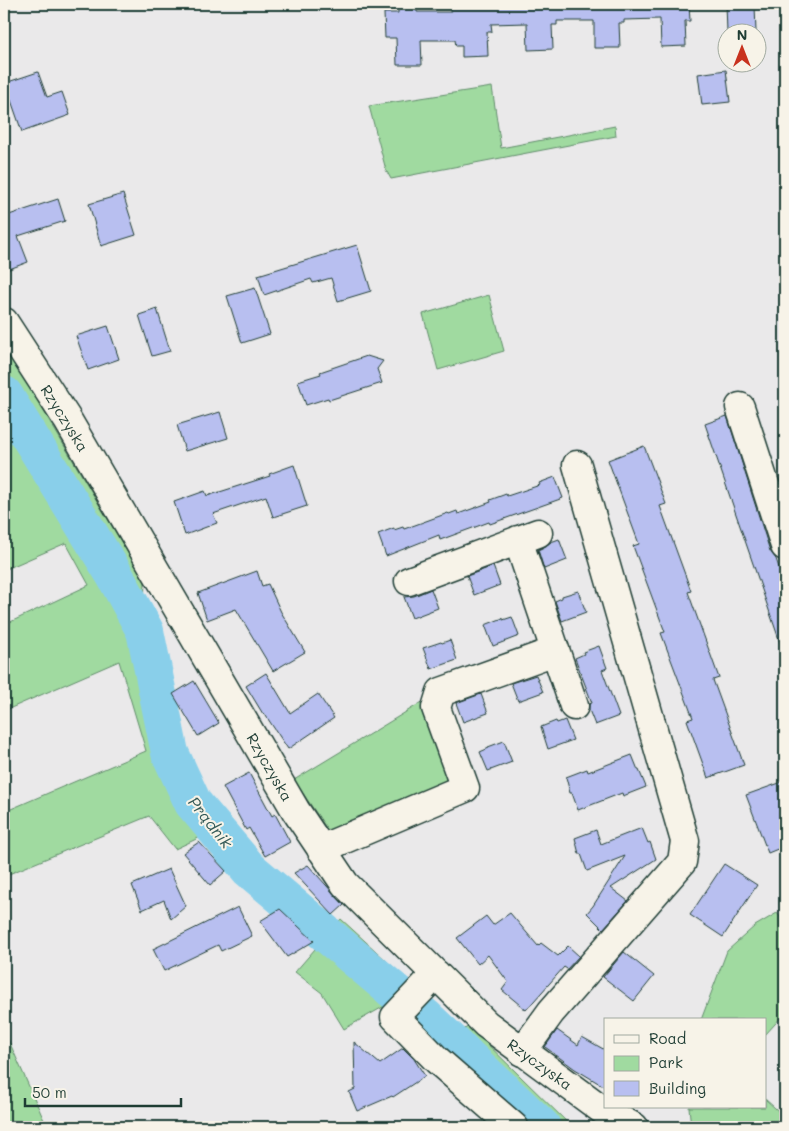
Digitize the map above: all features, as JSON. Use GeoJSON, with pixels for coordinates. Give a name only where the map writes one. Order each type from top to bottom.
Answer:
{"type":"FeatureCollection","features":[{"type":"Feature","properties":{"kind":"street","name":"Rzyczyska"},"geometry":{"type":"LineString","coordinates":[[4,322],[67,419],[296,811],[418,993],[486,1024],[604,1111],[634,1127]]}},
{"type":"Feature","properties":{"kind":"street"},"geometry":{"type":"LineString","coordinates":[[740,407],[785,546]]}},
{"type":"Feature","properties":{"kind":"street"},"geometry":{"type":"LineString","coordinates":[[522,1052],[551,1012],[682,862],[685,842],[577,465]]}},
{"type":"Feature","properties":{"kind":"street"},"geometry":{"type":"LineString","coordinates":[[409,581],[528,536],[556,651],[574,706]]}},
{"type":"Feature","properties":{"kind":"street"},"geometry":{"type":"LineString","coordinates":[[321,849],[465,788],[436,708],[441,692],[556,651]]}},
{"type":"Feature","properties":{"kind":"street"},"geometry":{"type":"LineString","coordinates":[[418,993],[395,1017],[437,1060],[514,1127]]}},
{"type":"Feature","properties":{"kind":"green space"},"geometry":{"type":"Polygon","coordinates":[[[492,87],[501,148],[615,126],[616,136],[391,179],[386,170],[369,106],[492,87]]]}},
{"type":"Feature","properties":{"kind":"green space"},"geometry":{"type":"Polygon","coordinates":[[[489,295],[504,351],[438,370],[423,314],[489,295]]]}},
{"type":"Feature","properties":{"kind":"green space"},"geometry":{"type":"Polygon","coordinates":[[[4,344],[145,582],[144,606],[171,730],[186,777],[219,828],[233,826],[261,868],[243,877],[227,854],[207,834],[175,849],[149,816],[4,876],[4,812],[146,751],[119,661],[4,711],[4,625],[89,585],[66,543],[4,570],[4,344]]]}},
{"type":"Feature","properties":{"kind":"green space"},"geometry":{"type":"Polygon","coordinates":[[[424,701],[455,783],[331,835],[294,780],[424,701]]]}},
{"type":"Feature","properties":{"kind":"green space"},"geometry":{"type":"Polygon","coordinates":[[[288,882],[336,924],[341,919],[413,985],[390,1003],[344,1029],[322,993],[295,972],[322,941],[269,890],[288,882]]]}},
{"type":"Feature","properties":{"kind":"green space"},"geometry":{"type":"Polygon","coordinates":[[[777,913],[785,923],[785,1013],[766,1034],[766,1018],[702,1018],[727,951],[755,926],[777,913]]]}},
{"type":"Feature","properties":{"kind":"green space"},"geometry":{"type":"Polygon","coordinates":[[[425,994],[456,1035],[469,1026],[572,1127],[530,1127],[403,1016],[425,994]]]}},
{"type":"Feature","properties":{"kind":"green space"},"geometry":{"type":"Polygon","coordinates":[[[4,1030],[47,1127],[4,1127],[4,1030]]]}},
{"type":"Feature","properties":{"kind":"green space"},"geometry":{"type":"Polygon","coordinates":[[[766,1100],[785,1117],[785,1127],[691,1127],[689,1108],[766,1108],[766,1100]]]}},
{"type":"Feature","properties":{"kind":"building"},"geometry":{"type":"Polygon","coordinates":[[[689,4],[690,21],[685,21],[686,46],[661,47],[660,19],[624,20],[624,23],[619,23],[620,48],[594,48],[594,21],[557,21],[557,25],[552,25],[553,49],[528,50],[527,23],[491,24],[492,32],[487,32],[488,56],[462,57],[462,46],[456,46],[455,40],[421,40],[422,65],[397,65],[396,38],[385,38],[384,13],[398,13],[398,8],[417,7],[417,12],[450,12],[450,5],[689,4]]]}},
{"type":"Feature","properties":{"kind":"building"},"geometry":{"type":"Polygon","coordinates":[[[726,4],[751,4],[751,6],[755,6],[756,22],[727,22],[726,4]]]}},
{"type":"Feature","properties":{"kind":"building"},"geometry":{"type":"Polygon","coordinates":[[[38,72],[47,97],[62,92],[70,115],[22,132],[5,83],[38,72]]]}},
{"type":"Feature","properties":{"kind":"building"},"geometry":{"type":"Polygon","coordinates":[[[726,72],[730,102],[702,105],[698,74],[726,72]]]}},
{"type":"Feature","properties":{"kind":"building"},"geometry":{"type":"Polygon","coordinates":[[[123,194],[136,235],[101,246],[89,204],[123,194]]]}},
{"type":"Feature","properties":{"kind":"building"},"geometry":{"type":"Polygon","coordinates":[[[58,199],[65,221],[18,236],[28,262],[4,271],[4,204],[9,215],[58,199]]]}},
{"type":"Feature","properties":{"kind":"building"},"geometry":{"type":"Polygon","coordinates":[[[357,245],[371,291],[338,301],[331,278],[313,283],[311,279],[264,295],[258,275],[357,245]]]}},
{"type":"Feature","properties":{"kind":"building"},"geometry":{"type":"Polygon","coordinates":[[[255,288],[270,334],[242,343],[227,296],[255,288]]]}},
{"type":"Feature","properties":{"kind":"building"},"geometry":{"type":"Polygon","coordinates":[[[157,309],[170,351],[152,356],[139,315],[157,309]]]}},
{"type":"Feature","properties":{"kind":"building"},"geometry":{"type":"Polygon","coordinates":[[[108,326],[119,359],[88,370],[76,336],[108,326]]]}},
{"type":"Feature","properties":{"kind":"building"},"geometry":{"type":"Polygon","coordinates":[[[367,356],[383,361],[377,369],[382,383],[329,400],[328,398],[306,405],[298,381],[367,356]]]}},
{"type":"Feature","properties":{"kind":"building"},"geometry":{"type":"Polygon","coordinates":[[[220,412],[228,438],[185,451],[177,425],[220,412]]]}},
{"type":"Feature","properties":{"kind":"building"},"geometry":{"type":"Polygon","coordinates":[[[727,416],[770,551],[776,559],[785,584],[785,651],[783,651],[705,424],[727,416]]]}},
{"type":"Feature","properties":{"kind":"building"},"geometry":{"type":"Polygon","coordinates":[[[644,446],[666,504],[660,506],[691,591],[688,592],[719,678],[713,680],[744,765],[708,778],[687,720],[693,718],[661,633],[665,632],[633,546],[639,544],[608,460],[644,446]]]}},
{"type":"Feature","properties":{"kind":"building"},"geometry":{"type":"Polygon","coordinates":[[[294,465],[307,506],[273,517],[266,496],[213,514],[217,523],[185,535],[174,502],[205,491],[207,496],[270,476],[269,474],[294,465]]]}},
{"type":"Feature","properties":{"kind":"building"},"geometry":{"type":"Polygon","coordinates":[[[555,477],[563,498],[440,540],[439,535],[386,556],[378,534],[394,528],[394,530],[403,527],[404,529],[448,513],[457,511],[458,514],[491,502],[490,500],[506,494],[507,496],[540,485],[539,483],[555,477]]]}},
{"type":"Feature","properties":{"kind":"building"},"geometry":{"type":"Polygon","coordinates":[[[559,539],[567,560],[544,569],[538,550],[559,539]]]}},
{"type":"Feature","properties":{"kind":"building"},"geometry":{"type":"Polygon","coordinates":[[[493,566],[500,585],[474,595],[467,576],[493,566]]]}},
{"type":"Feature","properties":{"kind":"building"},"geometry":{"type":"Polygon","coordinates":[[[257,571],[262,586],[268,584],[281,612],[305,652],[273,671],[236,609],[207,620],[198,593],[257,571]]]}},
{"type":"Feature","properties":{"kind":"building"},"geometry":{"type":"Polygon","coordinates":[[[431,589],[438,608],[412,618],[404,597],[414,596],[431,589]]]}},
{"type":"Feature","properties":{"kind":"building"},"geometry":{"type":"Polygon","coordinates":[[[578,591],[586,612],[562,621],[555,601],[562,598],[562,596],[578,591]]]}},
{"type":"Feature","properties":{"kind":"building"},"geometry":{"type":"Polygon","coordinates":[[[512,617],[519,636],[493,646],[485,625],[503,618],[503,620],[512,617]]]}},
{"type":"Feature","properties":{"kind":"building"},"geometry":{"type":"Polygon","coordinates":[[[450,640],[457,660],[431,669],[423,648],[450,640]]]}},
{"type":"Feature","properties":{"kind":"building"},"geometry":{"type":"Polygon","coordinates":[[[599,646],[607,668],[602,670],[619,716],[595,725],[589,710],[589,704],[592,703],[575,658],[584,654],[583,652],[599,646]]]}},
{"type":"Feature","properties":{"kind":"building"},"geometry":{"type":"Polygon","coordinates":[[[266,673],[290,713],[318,694],[334,718],[288,749],[246,686],[266,673]]]}},
{"type":"Feature","properties":{"kind":"building"},"geometry":{"type":"Polygon","coordinates":[[[536,675],[543,692],[518,701],[511,683],[536,675]]]}},
{"type":"Feature","properties":{"kind":"building"},"geometry":{"type":"Polygon","coordinates":[[[194,681],[219,723],[198,736],[173,694],[194,681]]]}},
{"type":"Feature","properties":{"kind":"building"},"geometry":{"type":"Polygon","coordinates":[[[481,694],[488,713],[463,722],[456,703],[481,694]]]}},
{"type":"Feature","properties":{"kind":"building"},"geometry":{"type":"Polygon","coordinates":[[[565,720],[573,740],[548,749],[541,727],[556,721],[557,723],[565,720]]]}},
{"type":"Feature","properties":{"kind":"building"},"geometry":{"type":"Polygon","coordinates":[[[504,741],[512,762],[488,771],[480,752],[504,741]]]}},
{"type":"Feature","properties":{"kind":"building"},"geometry":{"type":"Polygon","coordinates":[[[632,755],[646,787],[623,796],[622,793],[578,810],[572,793],[570,793],[566,777],[587,769],[588,772],[632,755]]]}},
{"type":"Feature","properties":{"kind":"building"},"geometry":{"type":"Polygon","coordinates":[[[249,773],[272,816],[275,814],[290,842],[265,856],[249,828],[246,830],[223,787],[249,773]]]}},
{"type":"Feature","properties":{"kind":"building"},"geometry":{"type":"Polygon","coordinates":[[[785,781],[785,803],[780,806],[785,818],[785,846],[768,853],[746,795],[785,781]]]}},
{"type":"Feature","properties":{"kind":"building"},"geometry":{"type":"Polygon","coordinates":[[[642,828],[648,843],[650,842],[656,859],[611,888],[628,901],[603,929],[587,913],[625,856],[587,871],[581,854],[579,854],[575,838],[596,830],[601,844],[642,828]]]}},
{"type":"Feature","properties":{"kind":"building"},"geometry":{"type":"Polygon","coordinates":[[[199,842],[226,871],[210,885],[183,853],[199,842]]]}},
{"type":"Feature","properties":{"kind":"building"},"geometry":{"type":"Polygon","coordinates":[[[724,864],[757,885],[723,937],[690,915],[724,864]]]}},
{"type":"Feature","properties":{"kind":"building"},"geometry":{"type":"Polygon","coordinates":[[[308,865],[344,905],[333,915],[294,873],[308,865]]]}},
{"type":"Feature","properties":{"kind":"building"},"geometry":{"type":"Polygon","coordinates":[[[169,869],[186,906],[171,919],[164,900],[142,910],[132,885],[169,869]]]}},
{"type":"Feature","properties":{"kind":"building"},"geometry":{"type":"Polygon","coordinates":[[[238,907],[252,936],[221,951],[218,945],[164,971],[153,949],[238,907]]]}},
{"type":"Feature","properties":{"kind":"building"},"geometry":{"type":"Polygon","coordinates":[[[280,909],[314,941],[287,957],[260,921],[280,909]]]}},
{"type":"Feature","properties":{"kind":"building"},"geometry":{"type":"Polygon","coordinates":[[[510,913],[538,946],[541,943],[558,956],[568,946],[579,956],[567,969],[564,967],[526,1010],[502,990],[508,982],[488,955],[478,964],[457,938],[486,916],[493,925],[510,913]]]}},
{"type":"Feature","properties":{"kind":"building"},"geometry":{"type":"Polygon","coordinates":[[[624,952],[654,976],[634,1001],[603,977],[624,952]]]}},
{"type":"Feature","properties":{"kind":"building"},"geometry":{"type":"Polygon","coordinates":[[[557,1030],[578,1045],[582,1037],[604,1049],[604,1086],[575,1069],[545,1047],[557,1030]]]}},
{"type":"Feature","properties":{"kind":"building"},"geometry":{"type":"Polygon","coordinates":[[[354,1042],[380,1064],[403,1048],[414,1059],[425,1076],[393,1097],[357,1111],[349,1092],[355,1089],[354,1042]]]}},
{"type":"Feature","properties":{"kind":"waterway","name":"Prądnik"},"geometry":{"type":"LineString","coordinates":[[4,395],[114,574],[145,631],[170,753],[193,803],[249,869],[426,1018],[542,1127]]}}]}
